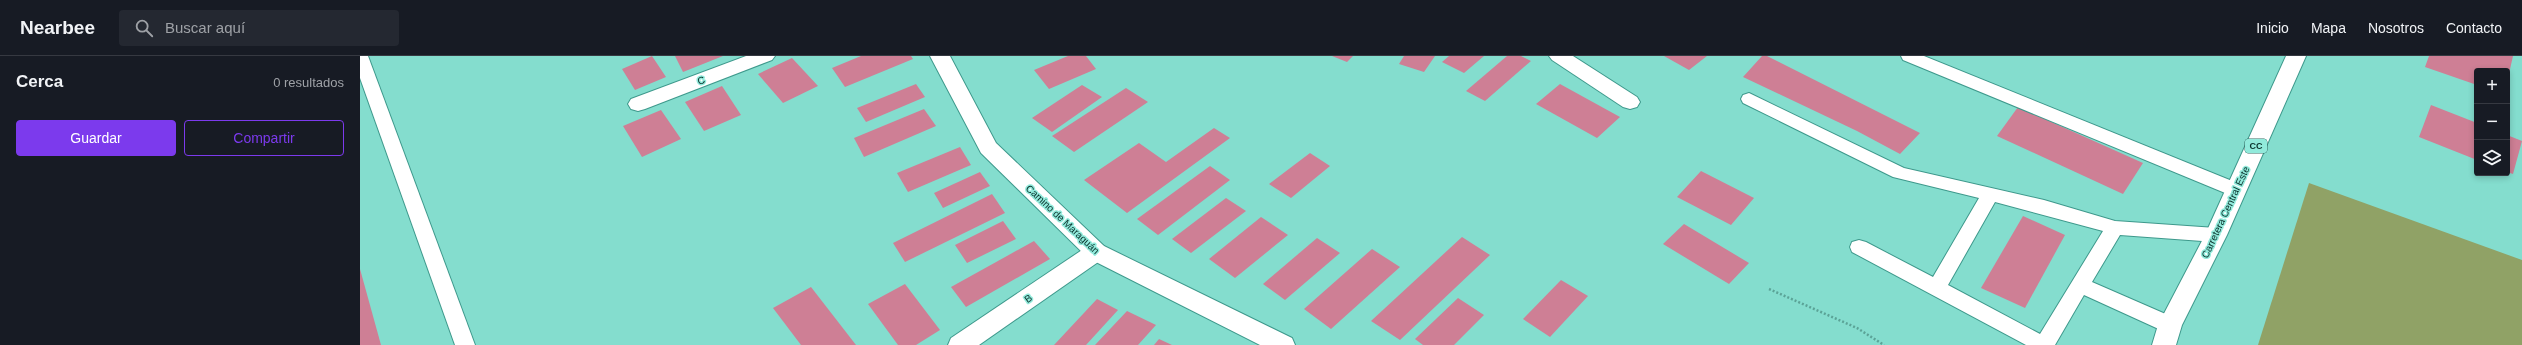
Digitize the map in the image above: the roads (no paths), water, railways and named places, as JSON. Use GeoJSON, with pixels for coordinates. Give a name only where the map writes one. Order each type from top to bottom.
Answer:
{"type":"FeatureCollection","features":[{"type":"Feature","properties":{"kind":"street","name":"C"},"geometry":{"type":"LineString","coordinates":[[638,104],[765,56]]}},
{"type":"Feature","properties":{"kind":"street","name":"Camino de Maraguán"},"geometry":{"type":"LineString","coordinates":[[940,56],[988,148],[1096,252],[1283,345]]}},
{"type":"Feature","properties":{"kind":"street"},"geometry":{"type":"LineString","coordinates":[[1559,56],[1630,102]]}},
{"type":"Feature","properties":{"kind":"street","name":"Carretera Central Este"},"geometry":{"type":"LineString","coordinates":[[2167,335],[2216,235],[2296,56]]}},
{"type":"Feature","properties":{"kind":"street","name":"B"},"geometry":{"type":"LineString","coordinates":[[960,345],[1096,252]]}},
{"type":"Feature","properties":{"kind":"lane"},"geometry":{"type":"LineString","coordinates":[[360,56],[465,345]]}},
{"type":"Feature","properties":{"kind":"lane"},"geometry":{"type":"LineString","coordinates":[[1909,56],[2236,190]]}},
{"type":"Feature","properties":{"kind":"lane"},"geometry":{"type":"LineString","coordinates":[[1749,99],[1899,173],[2044,207],[2115,228],[2216,235]]}},
{"type":"Feature","properties":{"kind":"lane"},"geometry":{"type":"LineString","coordinates":[[1937,288],[1991,194]]}},
{"type":"Feature","properties":{"kind":"lane"},"geometry":{"type":"LineString","coordinates":[[1859,247],[2044,345],[2115,228]]}},
{"type":"Feature","properties":{"kind":"lane"},"geometry":{"type":"LineString","coordinates":[[2081,285],[2167,335]]}}]}
